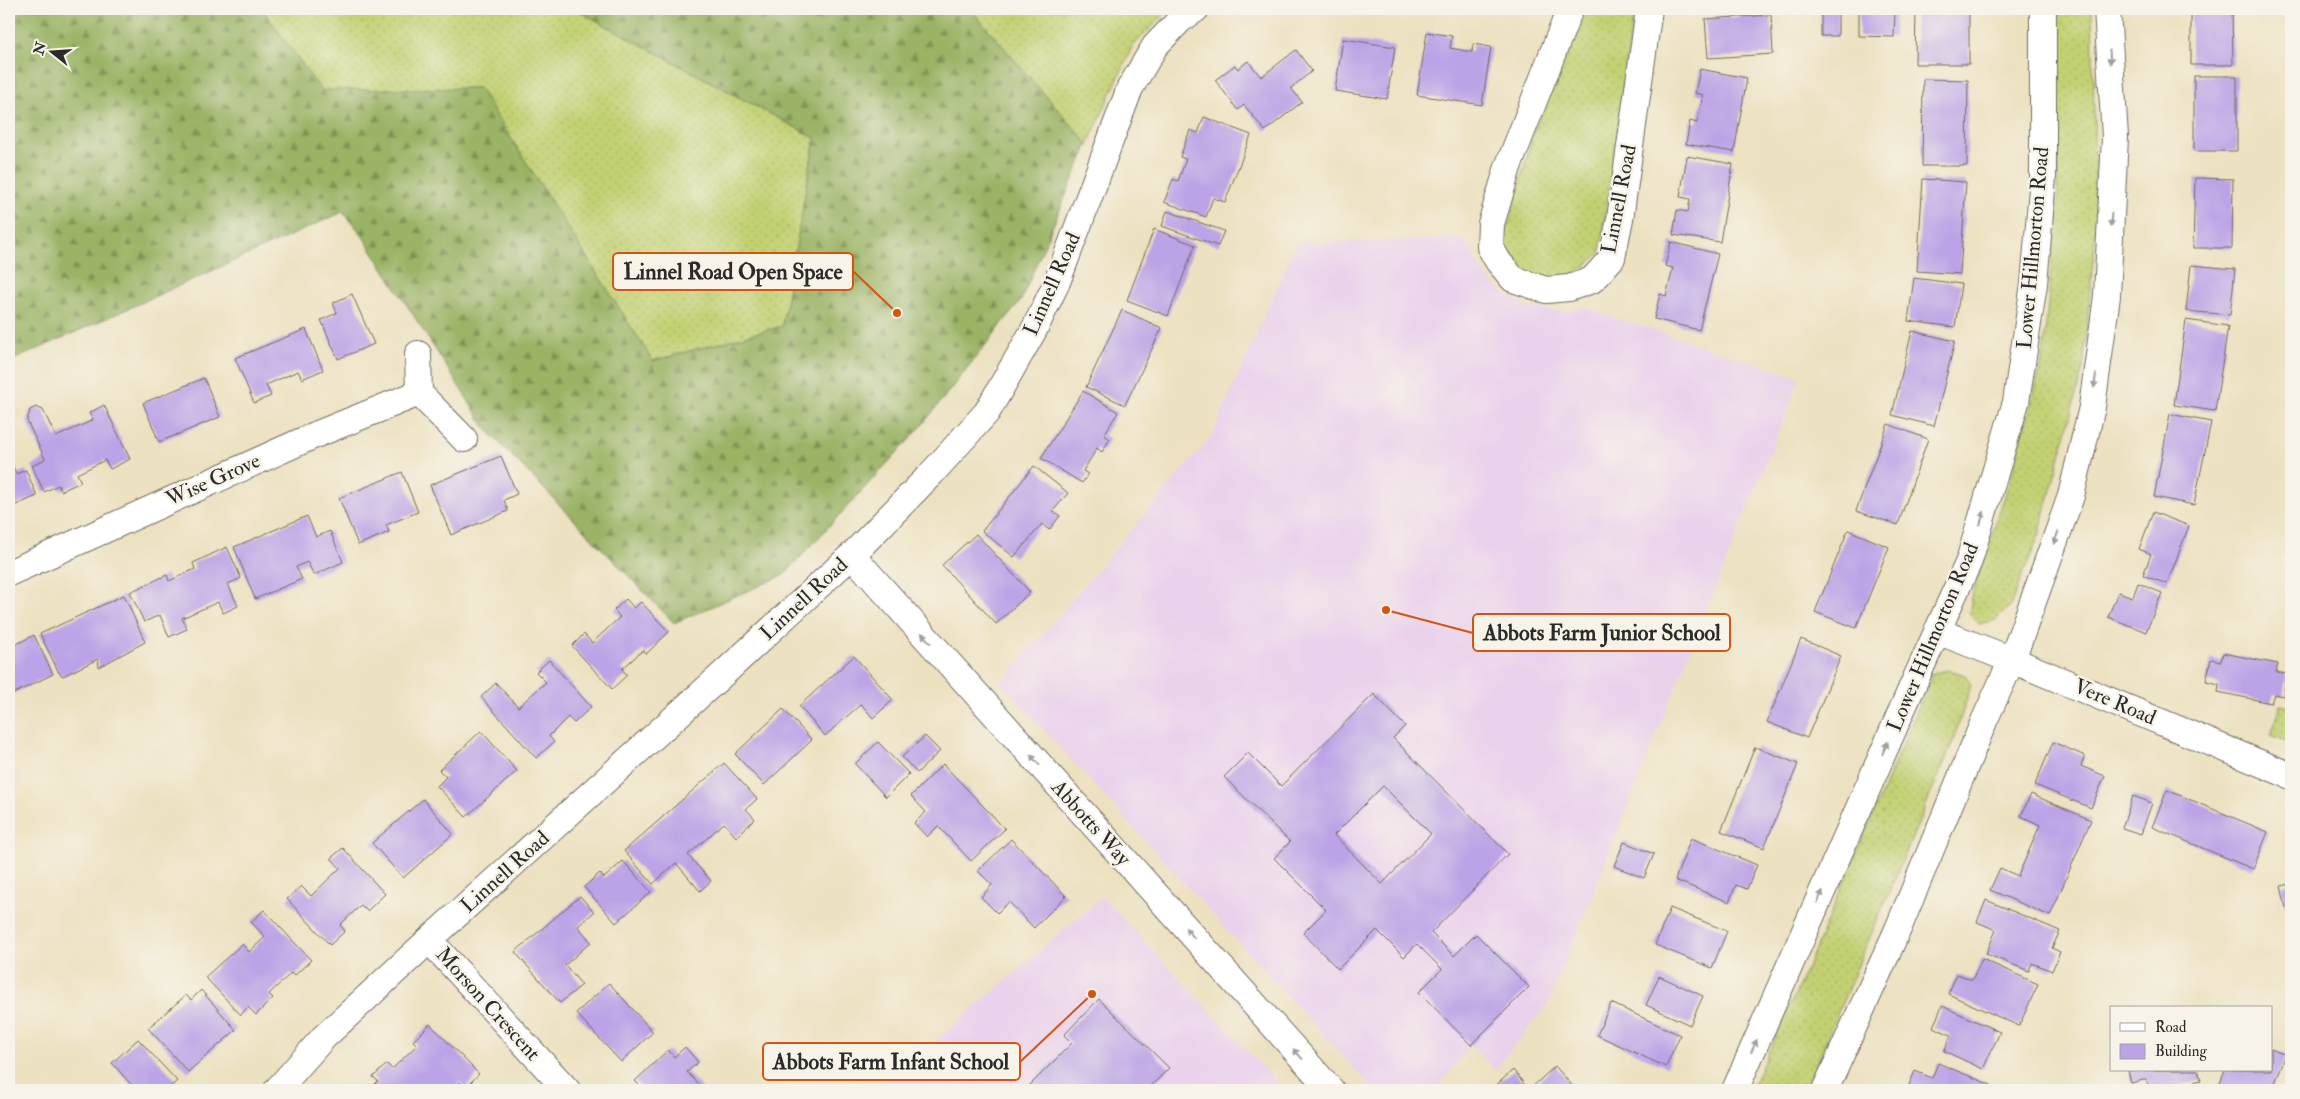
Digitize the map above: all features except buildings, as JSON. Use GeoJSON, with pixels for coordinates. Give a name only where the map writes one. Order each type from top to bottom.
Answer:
{"type":"FeatureCollection","features":[{"type":"Feature","properties":{"kind":"street","name":"Linnell Road"},"geometry":{"type":"LineString","coordinates":[[277,1090],[324,1037],[852,555],[932,473],[987,412],[1034,328],[1057,282],[1130,88],[1155,46],[1180,20],[1196,9]]}},
{"type":"Feature","properties":{"kind":"street","name":"Linnell Road"},"geometry":{"type":"LineString","coordinates":[[1570,9],[1508,167],[1491,224],[1490,247],[1498,261],[1513,279],[1546,290],[1569,288],[1592,280],[1612,258],[1620,219],[1649,9]]}},
{"type":"Feature","properties":{"kind":"street","name":"Lower Hillmorton Road"},"geometry":{"type":"LineString","coordinates":[[1735,1090],[1937,631],[1970,561],[2016,402],[2034,284],[2043,177],[2043,9]]}},
{"type":"Feature","properties":{"kind":"street"},"geometry":{"type":"LineString","coordinates":[[1825,1090],[1898,929],[1984,719],[2012,660],[2071,496],[2092,407],[2106,296],[2116,137],[2107,9]]}},
{"type":"Feature","properties":{"kind":"street"},"geometry":{"type":"LineString","coordinates":[[418,354],[419,392],[464,439]]}},
{"type":"Feature","properties":{"kind":"street","name":"Wise Grove"},"geometry":{"type":"LineString","coordinates":[[9,573],[306,439],[419,392]]}},
{"type":"Feature","properties":{"kind":"street","name":"Abbotts Way"},"geometry":{"type":"LineString","coordinates":[[852,555],[1331,1090]]}},
{"type":"Feature","properties":{"kind":"street","name":"Vere Road"},"geometry":{"type":"LineString","coordinates":[[1937,631],[2012,660],[2291,776]]}},
{"type":"Feature","properties":{"kind":"street","name":"Morson Crescent"},"geometry":{"type":"LineString","coordinates":[[429,940],[566,1090]]}},
{"type":"Feature","properties":{"kind":"shaded area"},"geometry":{"type":"Polygon","coordinates":[[[1464,239],[1482,272],[1502,292],[1530,308],[1558,311],[1585,308],[1800,378],[1547,1006],[1495,1070],[1471,1045],[1436,1090],[1374,1090],[1001,683],[1212,436],[1296,243],[1464,239]]]}},
{"type":"Feature","properties":{"kind":"shaded area"},"geometry":{"type":"Polygon","coordinates":[[[1102,897],[1284,1090],[879,1090],[1102,897]]]}},
{"type":"Feature","properties":{"kind":"green space"},"geometry":{"type":"Polygon","coordinates":[[[9,9],[262,9],[321,90],[479,88],[653,361],[782,326],[815,138],[575,9],[970,9],[1088,144],[1021,300],[919,429],[784,575],[674,623],[487,430],[360,232],[343,212],[9,362],[9,9]]]}},
{"type":"Feature","properties":{"kind":"green space"},"geometry":{"type":"Polygon","coordinates":[[[262,9],[575,9],[815,138],[782,326],[652,361],[479,88],[321,91],[262,9]]]}},
{"type":"Feature","properties":{"kind":"green space"},"geometry":{"type":"Polygon","coordinates":[[[970,9],[1170,9],[1132,47],[1088,144],[970,9]]]}},
{"type":"Feature","properties":{"kind":"green space"},"geometry":{"type":"Polygon","coordinates":[[[1581,9],[1634,9],[1600,253],[1575,275],[1544,279],[1522,273],[1511,262],[1504,241],[1533,135],[1581,9]]]}},
{"type":"Feature","properties":{"kind":"green space"},"geometry":{"type":"Polygon","coordinates":[[[2056,9],[2092,9],[2096,227],[2083,368],[2039,535],[2010,606],[1996,620],[1979,624],[1969,614],[1973,592],[2014,468],[2043,358],[2058,195],[2056,9]]]}},
{"type":"Feature","properties":{"kind":"green space"},"geometry":{"type":"Polygon","coordinates":[[[1949,670],[1966,675],[1971,686],[1952,744],[1805,1090],[1751,1090],[1808,966],[1933,673],[1949,670]]]}},
{"type":"Feature","properties":{"kind":"green space"},"geometry":{"type":"Polygon","coordinates":[[[2281,705],[2291,708],[2291,743],[2271,735],[2281,705]]]}},
{"type":"Feature","properties":{"kind":"place","name":"Linnel Road Open Space"},"geometry":{"type":"Point","coordinates":[897,313]}},
{"type":"Feature","properties":{"kind":"place","name":"Abbots Farm Junior School"},"geometry":{"type":"Point","coordinates":[1386,610]}},
{"type":"Feature","properties":{"kind":"place","name":"Abbots Farm Infant School"},"geometry":{"type":"Point","coordinates":[1092,994]}}]}
